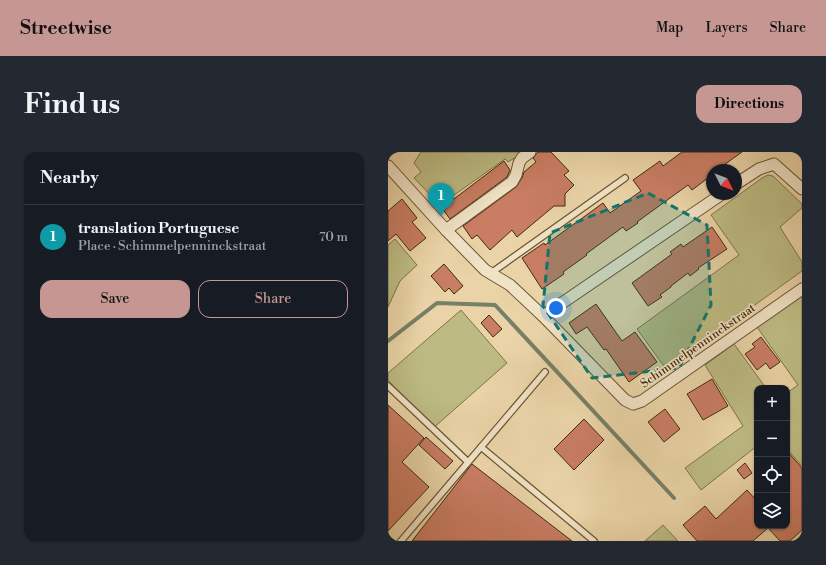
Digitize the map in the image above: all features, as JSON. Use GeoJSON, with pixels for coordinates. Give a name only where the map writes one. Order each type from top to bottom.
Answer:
{"type":"FeatureCollection","features":[{"type":"Feature","properties":{"kind":"street"},"geometry":{"type":"LineString","coordinates":[[446,230],[512,182],[516,175],[519,163],[522,158],[530,152]]}},
{"type":"Feature","properties":{"kind":"street"},"geometry":{"type":"LineString","coordinates":[[742,180],[759,169],[774,164],[802,190]]}},
{"type":"Feature","properties":{"kind":"street","name":"Schimmelpenninckstraat"},"geometry":{"type":"LineString","coordinates":[[388,166],[446,230],[485,270],[510,285],[543,316],[625,400],[633,404],[642,401],[802,289]]}},
{"type":"Feature","properties":{"kind":"street"},"geometry":{"type":"LineString","coordinates":[[543,316],[713,200]]}},
{"type":"Feature","properties":{"kind":"lane"},"geometry":{"type":"LineString","coordinates":[[491,274],[625,178]]}},
{"type":"Feature","properties":{"kind":"lane"},"geometry":{"type":"LineString","coordinates":[[401,541],[545,372]]}},
{"type":"Feature","properties":{"kind":"lane"},"geometry":{"type":"LineString","coordinates":[[388,386],[468,462]]}},
{"type":"Feature","properties":{"kind":"lane"},"geometry":{"type":"LineString","coordinates":[[481,447],[594,541]]}},
{"type":"Feature","properties":{"kind":"highlighted area"},"geometry":{"type":"Polygon","coordinates":[[[648,193],[707,225],[711,305],[679,368],[592,378],[543,306],[550,233],[648,193]]]}},
{"type":"Feature","properties":{"kind":"shaded area"},"geometry":{"type":"Polygon","coordinates":[[[421,152],[524,152],[508,162],[505,159],[440,205],[414,178],[421,172],[414,163],[421,152]]]}},
{"type":"Feature","properties":{"kind":"shaded area"},"geometry":{"type":"Polygon","coordinates":[[[768,175],[773,176],[802,204],[802,208],[780,227],[802,262],[802,271],[666,369],[637,329],[739,255],[711,215],[732,200],[742,200],[742,193],[768,175]]]}},
{"type":"Feature","properties":{"kind":"shaded area"},"geometry":{"type":"Polygon","coordinates":[[[395,239],[417,265],[400,281],[388,307],[388,245],[395,239]]]}},
{"type":"Feature","properties":{"kind":"shaded area"},"geometry":{"type":"Polygon","coordinates":[[[802,295],[802,466],[790,452],[790,391],[798,385],[757,327],[802,295]]]}},
{"type":"Feature","properties":{"kind":"shaded area"},"geometry":{"type":"Polygon","coordinates":[[[461,310],[507,363],[431,430],[388,380],[388,373],[461,310]]]}},
{"type":"Feature","properties":{"kind":"shaded area"},"geometry":{"type":"Polygon","coordinates":[[[734,344],[764,385],[754,385],[754,448],[701,490],[685,468],[743,426],[705,365],[734,344]]]}},
{"type":"Feature","properties":{"kind":"shaded area"},"geometry":{"type":"Polygon","coordinates":[[[663,525],[678,541],[645,541],[663,525]]]}},
{"type":"Feature","properties":{"kind":"building"},"geometry":{"type":"Polygon","coordinates":[[[538,152],[551,152],[569,171],[564,175],[574,185],[565,194],[565,206],[554,206],[517,237],[512,230],[490,250],[477,235],[472,239],[463,226],[516,187],[524,172],[536,162],[533,158],[538,152]]]}},
{"type":"Feature","properties":{"kind":"building"},"geometry":{"type":"Polygon","coordinates":[[[682,152],[742,152],[725,164],[706,164],[706,180],[692,190],[688,185],[626,231],[623,227],[563,272],[564,274],[542,289],[522,258],[544,243],[545,245],[603,203],[610,213],[641,191],[633,180],[660,161],[663,166],[682,152]]]}},
{"type":"Feature","properties":{"kind":"building"},"geometry":{"type":"Polygon","coordinates":[[[504,161],[510,170],[507,177],[450,219],[442,208],[504,161]]]}},
{"type":"Feature","properties":{"kind":"building"},"geometry":{"type":"Polygon","coordinates":[[[402,199],[417,218],[412,222],[426,238],[410,251],[396,234],[388,241],[388,211],[402,199]]]}},
{"type":"Feature","properties":{"kind":"building"},"geometry":{"type":"Polygon","coordinates":[[[712,227],[727,249],[698,268],[699,269],[690,276],[688,273],[660,295],[662,297],[648,306],[632,283],[672,254],[670,252],[681,244],[683,247],[712,227]]]}},
{"type":"Feature","properties":{"kind":"building"},"geometry":{"type":"Polygon","coordinates":[[[444,264],[463,286],[454,294],[449,288],[445,292],[431,276],[444,264]]]}},
{"type":"Feature","properties":{"kind":"building"},"geometry":{"type":"Polygon","coordinates":[[[596,304],[622,341],[635,332],[657,362],[629,382],[606,349],[604,350],[587,327],[576,334],[569,323],[596,304]]]}},
{"type":"Feature","properties":{"kind":"building"},"geometry":{"type":"Polygon","coordinates":[[[489,315],[502,329],[493,337],[481,323],[489,315]]]}},
{"type":"Feature","properties":{"kind":"building"},"geometry":{"type":"Polygon","coordinates":[[[761,337],[780,362],[770,369],[766,363],[757,370],[745,354],[755,347],[752,344],[761,337]]]}},
{"type":"Feature","properties":{"kind":"building"},"geometry":{"type":"Polygon","coordinates":[[[712,379],[728,406],[703,420],[687,394],[712,379]]]}},
{"type":"Feature","properties":{"kind":"building"},"geometry":{"type":"Polygon","coordinates":[[[388,405],[424,438],[402,462],[429,487],[388,531],[388,405]]]}},
{"type":"Feature","properties":{"kind":"building"},"geometry":{"type":"Polygon","coordinates":[[[665,409],[680,429],[664,442],[648,422],[665,409]]]}},
{"type":"Feature","properties":{"kind":"building"},"geometry":{"type":"Polygon","coordinates":[[[584,419],[604,440],[574,470],[554,449],[584,419]]]}},
{"type":"Feature","properties":{"kind":"building"},"geometry":{"type":"Polygon","coordinates":[[[426,437],[453,461],[445,469],[419,445],[426,437]]]}},
{"type":"Feature","properties":{"kind":"building"},"geometry":{"type":"Polygon","coordinates":[[[790,454],[802,468],[802,530],[790,541],[780,541],[769,529],[790,529],[790,454]]]}},
{"type":"Feature","properties":{"kind":"building"},"geometry":{"type":"Polygon","coordinates":[[[745,463],[752,473],[744,479],[737,470],[745,463]]]}},
{"type":"Feature","properties":{"kind":"building"},"geometry":{"type":"Polygon","coordinates":[[[472,464],[572,541],[412,541],[472,464]]]}},
{"type":"Feature","properties":{"kind":"building"},"geometry":{"type":"Polygon","coordinates":[[[747,490],[754,498],[754,529],[767,529],[753,541],[697,541],[683,525],[705,506],[716,519],[747,490]]]}},
{"type":"Feature","properties":{"kind":"waterway"},"geometry":{"type":"LineString","coordinates":[[388,341],[437,303],[495,305],[674,498]]}},
{"type":"Feature","properties":{"kind":"place","name":"translation Portuguese"},"geometry":{"type":"Point","coordinates":[441,216]}}]}
